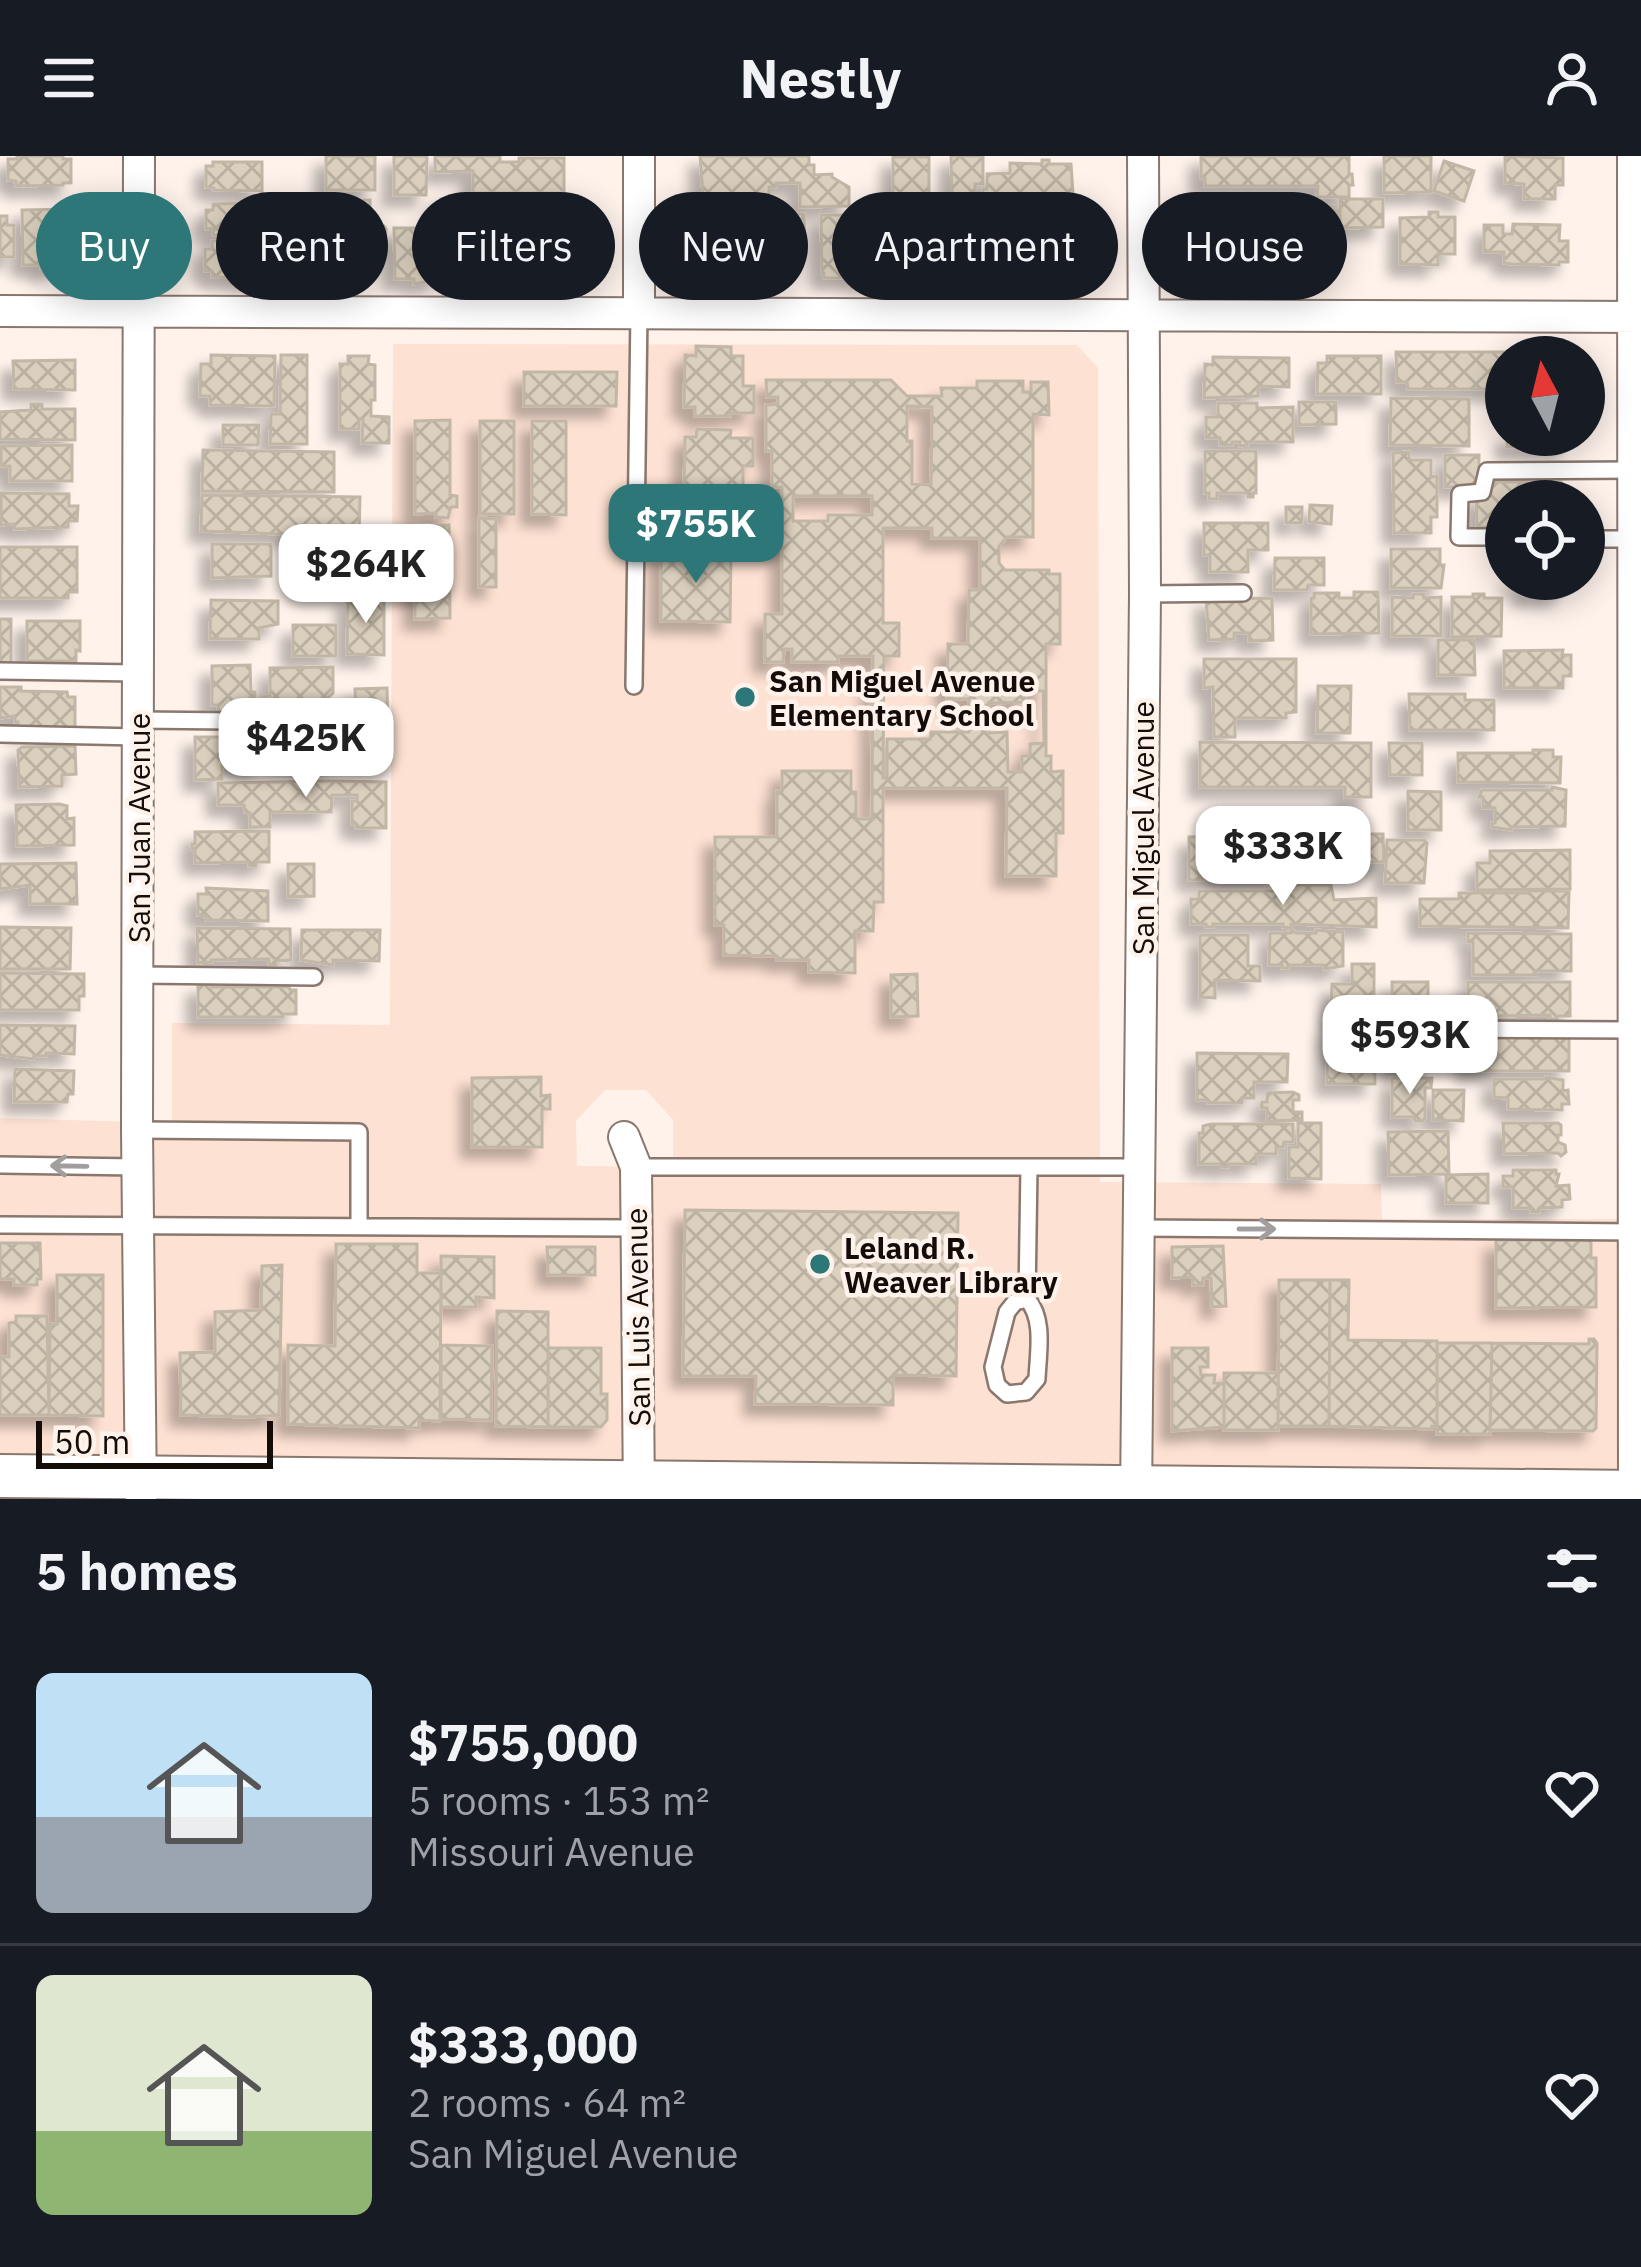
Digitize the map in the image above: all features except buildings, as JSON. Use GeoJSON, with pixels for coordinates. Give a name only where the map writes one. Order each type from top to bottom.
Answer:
{"type":"FeatureCollection","features":[{"type":"Feature","properties":{"kind":"main road"},"geometry":{"type":"LineString","coordinates":[[0,1476],[141,1488],[1636,1494]]}},
{"type":"Feature","properties":{"kind":"street","name":"San Juan Avenue"},"geometry":{"type":"LineString","coordinates":[[139,156],[141,1488]]}},
{"type":"Feature","properties":{"kind":"street"},"geometry":{"type":"LineString","coordinates":[[639,156],[639,312]]}},
{"type":"Feature","properties":{"kind":"street","name":"San Miguel Avenue"},"geometry":{"type":"LineString","coordinates":[[1136,1493],[1143,156]]}},
{"type":"Feature","properties":{"kind":"street"},"geometry":{"type":"LineString","coordinates":[[1633,156],[1637,317],[1632,470],[1637,794],[1632,1030],[1636,1494]]}},
{"type":"Feature","properties":{"kind":"street"},"geometry":{"type":"LineString","coordinates":[[0,311],[1637,317]]}},
{"type":"Feature","properties":{"kind":"street","name":"San Luis Avenue"},"geometry":{"type":"LineString","coordinates":[[625,1136],[636,1167],[639,1491]]}},
{"type":"Feature","properties":{"kind":"lane"},"geometry":{"type":"LineString","coordinates":[[634,686],[639,312]]}},
{"type":"Feature","properties":{"kind":"lane"},"geometry":{"type":"LineString","coordinates":[[1485,537],[1459,536],[1460,494],[1482,492],[1487,471],[1632,470]]}},
{"type":"Feature","properties":{"kind":"lane"},"geometry":{"type":"LineString","coordinates":[[1605,539],[1632,539]]}},
{"type":"Feature","properties":{"kind":"lane"},"geometry":{"type":"LineString","coordinates":[[1144,594],[1243,593]]}},
{"type":"Feature","properties":{"kind":"lane"},"geometry":{"type":"LineString","coordinates":[[0,671],[138,673]]}},
{"type":"Feature","properties":{"kind":"lane"},"geometry":{"type":"LineString","coordinates":[[0,734],[318,722]]}},
{"type":"Feature","properties":{"kind":"lane"},"geometry":{"type":"LineString","coordinates":[[138,975],[314,977]]}},
{"type":"Feature","properties":{"kind":"lane"},"geometry":{"type":"LineString","coordinates":[[1442,1029],[1632,1030]]}},
{"type":"Feature","properties":{"kind":"lane"},"geometry":{"type":"LineString","coordinates":[[137,1130],[359,1132],[359,1227]]}},
{"type":"Feature","properties":{"kind":"lane"},"geometry":{"type":"LineString","coordinates":[[0,1165],[137,1167]]}},
{"type":"Feature","properties":{"kind":"lane"},"geometry":{"type":"LineString","coordinates":[[636,1167],[1140,1168]]}},
{"type":"Feature","properties":{"kind":"lane"},"geometry":{"type":"LineString","coordinates":[[1027,1299],[1029,1167]]}},
{"type":"Feature","properties":{"kind":"lane"},"geometry":{"type":"LineString","coordinates":[[0,1225],[636,1228]]}},
{"type":"Feature","properties":{"kind":"lane"},"geometry":{"type":"LineString","coordinates":[[1139,1228],[1637,1232]]}},
{"type":"Feature","properties":{"kind":"lane"},"geometry":{"type":"LineString","coordinates":[[1027,1299],[1038,1318],[1037,1379],[1026,1392],[1007,1394],[997,1385],[993,1367],[1007,1312],[1027,1299]]}},
{"type":"Feature","properties":{"kind":"shaded area"},"geometry":{"type":"Polygon","coordinates":[[[393,344],[1077,345],[1098,368],[1100,1182],[1381,1184],[1382,1219],[1641,1219],[1641,1499],[0,1499],[0,1118],[172,1123],[172,1023],[390,1025],[393,344]],[[605,1090],[576,1121],[577,1166],[673,1167],[673,1120],[646,1090],[605,1090]]]}},
{"type":"Feature","properties":{"kind":"place","name":"San Miguel Avenue Elementary School"},"geometry":{"type":"Point","coordinates":[745,697]}},
{"type":"Feature","properties":{"kind":"place","name":"Leland R. Weaver Library"},"geometry":{"type":"Point","coordinates":[820,1264]}}]}
